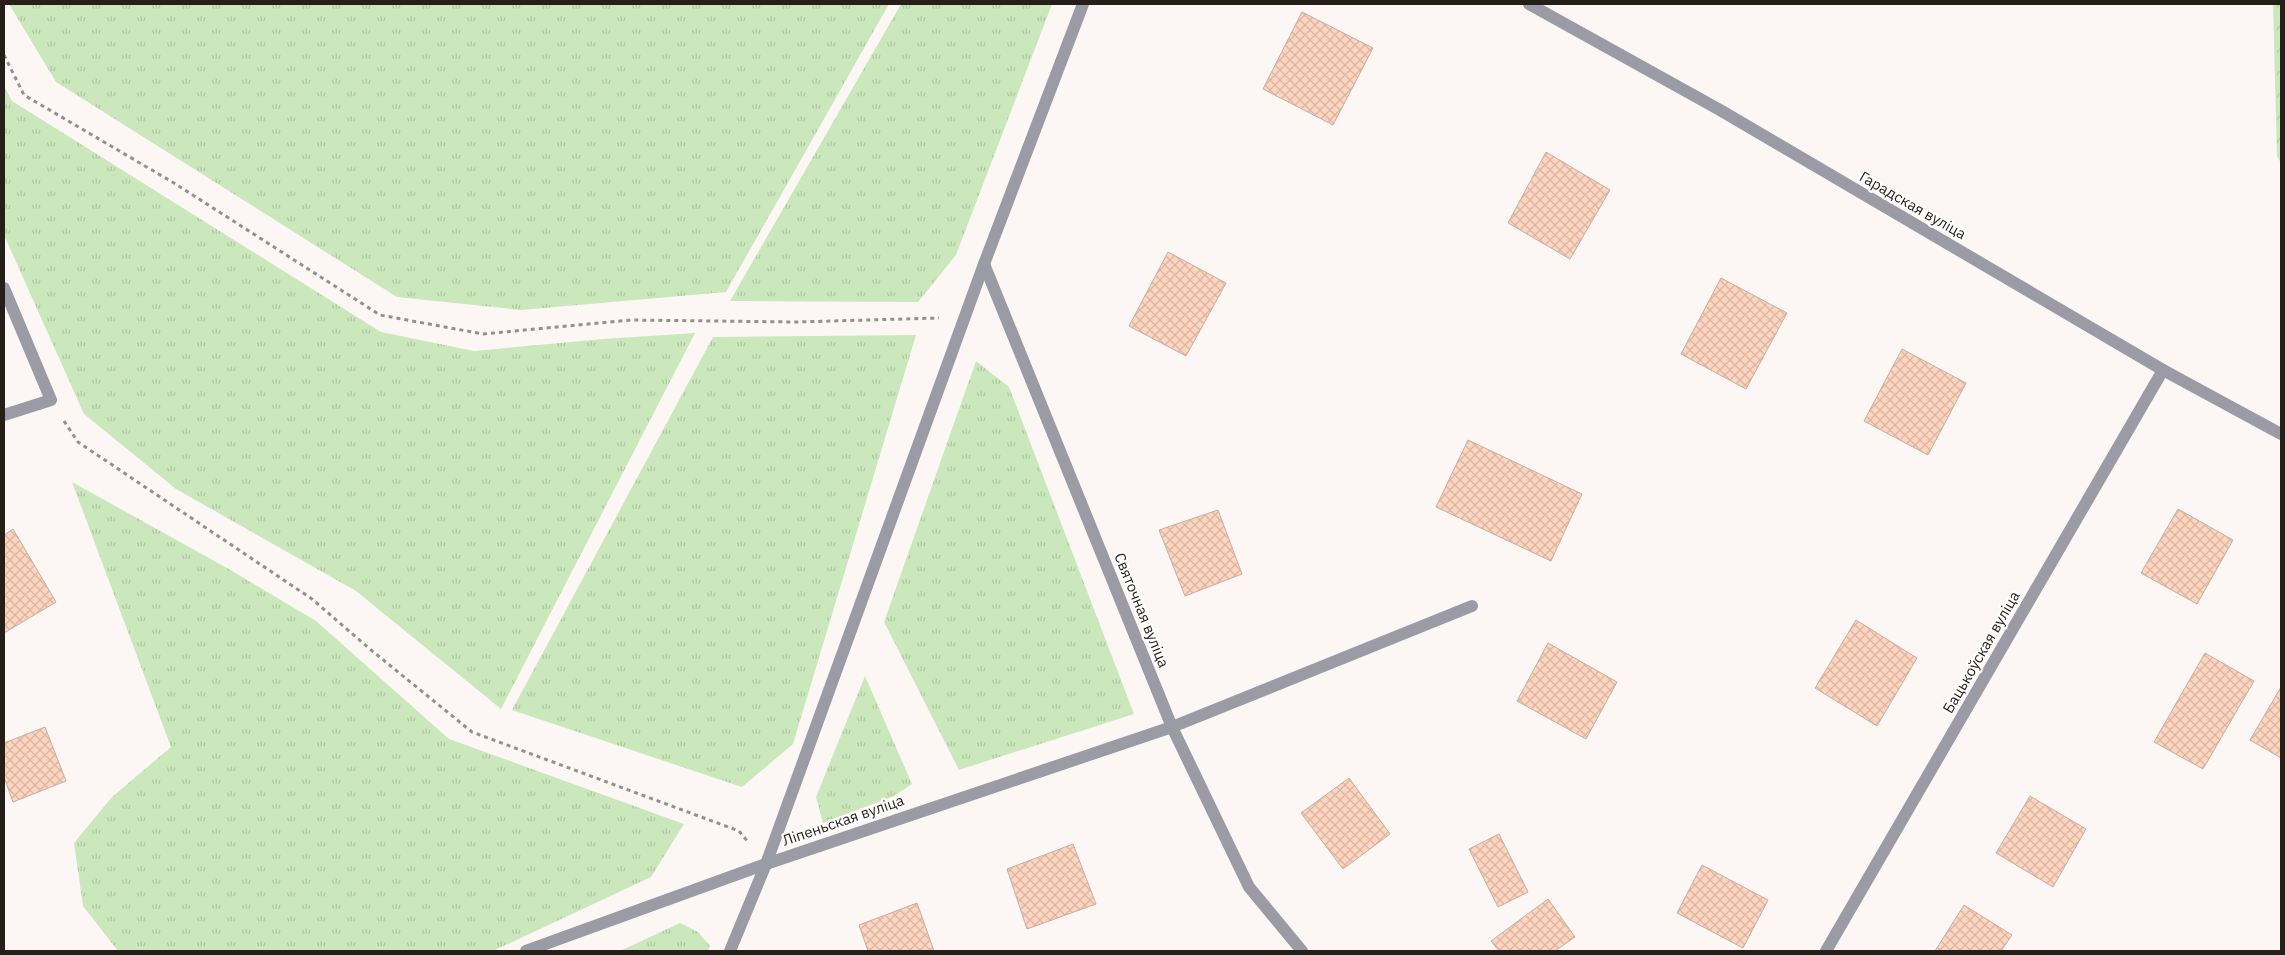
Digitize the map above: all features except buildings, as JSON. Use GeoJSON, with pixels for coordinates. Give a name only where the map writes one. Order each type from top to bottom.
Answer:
{"type":"FeatureCollection","features":[{"type":"Feature","properties":{"kind":"street"},"geometry":{"type":"LineString","coordinates":[[730,951],[766,864],[964,318],[1083,4]]}},
{"type":"Feature","properties":{"kind":"street","name":"Гарадская вуліца"},"geometry":{"type":"LineString","coordinates":[[1529,4],[1720,110],[2163,370],[2281,434]]}},
{"type":"Feature","properties":{"kind":"street","name":"Святочная вуліца"},"geometry":{"type":"LineString","coordinates":[[984,264],[1172,726],[1248,887],[1302,951]]}},
{"type":"Feature","properties":{"kind":"street"},"geometry":{"type":"LineString","coordinates":[[4,288],[51,400],[4,415]]}},
{"type":"Feature","properties":{"kind":"street","name":"Бацькоўская вуліца"},"geometry":{"type":"LineString","coordinates":[[1826,951],[2163,370]]}},
{"type":"Feature","properties":{"kind":"street","name":"Ліпеньская вуліца"},"geometry":{"type":"LineString","coordinates":[[526,951],[766,864],[1172,726],[1472,606]]}},
{"type":"Feature","properties":{"kind":"path"},"geometry":{"type":"LineString","coordinates":[[4,55],[24,96],[174,183],[380,315],[483,334],[631,320],[796,322],[964,318]]}},
{"type":"Feature","properties":{"kind":"path"},"geometry":{"type":"LineString","coordinates":[[51,400],[78,442],[312,599],[371,650],[472,732],[739,831],[766,864]]}},
{"type":"Feature","properties":{"kind":"green space"},"geometry":{"type":"Polygon","coordinates":[[[9,4],[889,4],[726,292],[521,310],[397,297],[56,82],[9,4]]]}},
{"type":"Feature","properties":{"kind":"green space"},"geometry":{"type":"Polygon","coordinates":[[[901,4],[1052,4],[956,255],[918,302],[730,301],[901,4]]]}},
{"type":"Feature","properties":{"kind":"green space"},"geometry":{"type":"Polygon","coordinates":[[[2273,4],[2281,4],[2281,163],[2277,156],[2273,4]]]}},
{"type":"Feature","properties":{"kind":"green space"},"geometry":{"type":"Polygon","coordinates":[[[4,86],[12,101],[381,332],[474,351],[695,333],[501,709],[356,591],[176,489],[84,414],[4,235],[4,86]]]}},
{"type":"Feature","properties":{"kind":"green space"},"geometry":{"type":"Polygon","coordinates":[[[916,335],[793,744],[742,787],[512,710],[713,337],[916,335]]]}},
{"type":"Feature","properties":{"kind":"green space"},"geometry":{"type":"Polygon","coordinates":[[[976,361],[1009,387],[1134,714],[959,770],[884,622],[976,361]]]}},
{"type":"Feature","properties":{"kind":"green space"},"geometry":{"type":"Polygon","coordinates":[[[72,482],[227,568],[316,621],[449,739],[684,824],[651,877],[493,951],[118,951],[83,906],[74,843],[112,797],[171,747],[72,482]]]}},
{"type":"Feature","properties":{"kind":"green space"},"geometry":{"type":"Polygon","coordinates":[[[865,676],[912,784],[894,796],[823,823],[816,797],[865,676]]]}},
{"type":"Feature","properties":{"kind":"green space"},"geometry":{"type":"Polygon","coordinates":[[[680,923],[698,932],[710,946],[708,951],[620,951],[680,923]]]}}]}
